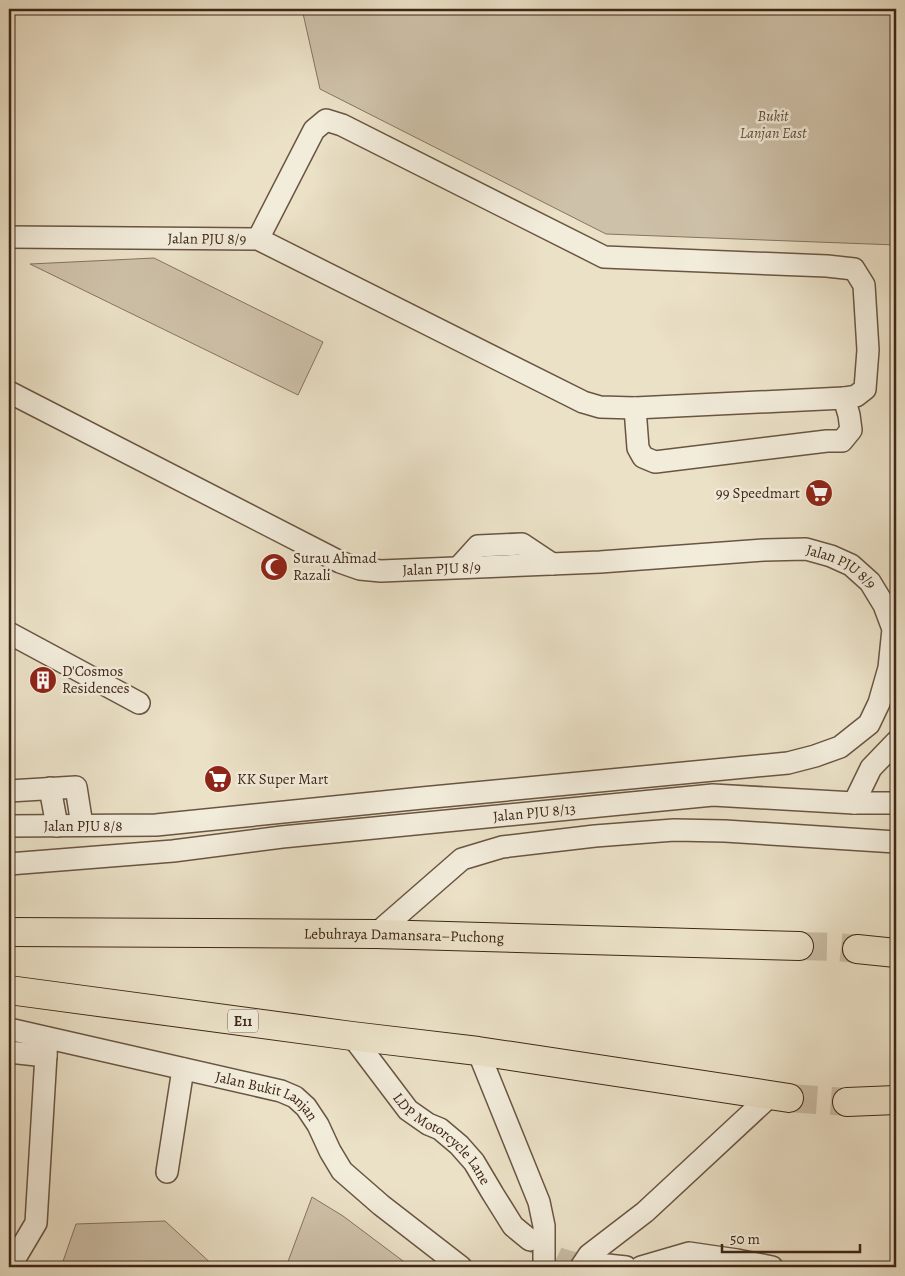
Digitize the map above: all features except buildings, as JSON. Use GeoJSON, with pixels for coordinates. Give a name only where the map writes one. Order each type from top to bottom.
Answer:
{"type":"FeatureCollection","features":[{"type":"Feature","properties":{"kind":"highway","name":"Lebuhraya Damansara–Puchong"},"geometry":{"type":"LineString","coordinates":[[9,932],[376,934],[799,946]]}},
{"type":"Feature","properties":{"kind":"highway"},"geometry":{"type":"LineString","coordinates":[[857,949],[896,953]]}},
{"type":"Feature","properties":{"kind":"highway","name":"E11"},"geometry":{"type":"LineString","coordinates":[[9,990],[478,1051],[780,1096]]}},
{"type":"Feature","properties":{"kind":"highway"},"geometry":{"type":"LineString","coordinates":[[847,1102],[896,1100]]}},
{"type":"Feature","properties":{"kind":"street","name":"Jalan PJU 8/9"},"geometry":{"type":"LineString","coordinates":[[9,237],[258,239],[583,402],[600,407],[635,408],[844,398],[856,396],[865,389],[868,350],[864,284],[854,269],[827,266],[604,257],[342,125],[326,120],[314,130],[258,239]]}},
{"type":"Feature","properties":{"kind":"street","name":"Jalan PJU 8/9"},"geometry":{"type":"LineString","coordinates":[[9,392],[360,570],[381,571],[600,562],[764,550],[806,549],[831,556],[851,565],[870,582],[884,606],[893,629],[889,668],[880,703],[869,724],[840,747],[816,756],[788,763],[156,825]]}},
{"type":"Feature","properties":{"kind":"street"},"geometry":{"type":"LineString","coordinates":[[635,408],[638,448],[643,457],[655,462],[827,441],[842,441],[850,430],[849,415],[844,398]]}},
{"type":"Feature","properties":{"kind":"street"},"geometry":{"type":"LineString","coordinates":[[9,633],[139,703]]}},
{"type":"Feature","properties":{"kind":"street"},"geometry":{"type":"LineString","coordinates":[[854,803],[870,768],[896,742]]}},
{"type":"Feature","properties":{"kind":"street"},"geometry":{"type":"LineString","coordinates":[[9,791],[76,786],[86,825],[145,840],[173,851]]}},
{"type":"Feature","properties":{"kind":"street"},"geometry":{"type":"LineString","coordinates":[[50,788],[56,826]]}},
{"type":"Feature","properties":{"kind":"street","name":"Jalan PJU 8/13"},"geometry":{"type":"LineString","coordinates":[[57,860],[173,851],[282,837],[713,795],[854,803],[896,803]]}},
{"type":"Feature","properties":{"kind":"street"},"geometry":{"type":"LineString","coordinates":[[9,864],[57,860],[108,848],[156,825]]}},
{"type":"Feature","properties":{"kind":"street","name":"Jalan PJU 8/8"},"geometry":{"type":"LineString","coordinates":[[9,826],[156,825]]}},
{"type":"Feature","properties":{"kind":"street"},"geometry":{"type":"LineString","coordinates":[[376,934],[462,859],[502,847],[595,836],[674,830],[725,831],[896,842]]}},
{"type":"Feature","properties":{"kind":"street","name":"Jalan Bukit Lanjan"},"geometry":{"type":"LineString","coordinates":[[9,1029],[47,1047],[183,1069],[281,1091],[295,1097],[306,1107],[318,1125],[330,1151],[342,1170],[381,1205],[461,1267]]}},
{"type":"Feature","properties":{"kind":"street","name":"LDP Motorcycle Lane"},"geometry":{"type":"LineString","coordinates":[[352,1036],[408,1110],[428,1124],[440,1129],[474,1162],[513,1226],[530,1240]]}},
{"type":"Feature","properties":{"kind":"street"},"geometry":{"type":"LineString","coordinates":[[9,1052],[47,1047],[36,1223],[17,1256],[9,1255]]}},
{"type":"Feature","properties":{"kind":"street"},"geometry":{"type":"LineString","coordinates":[[478,1051],[539,1202],[544,1226],[544,1267]]}},
{"type":"Feature","properties":{"kind":"street"},"geometry":{"type":"LineString","coordinates":[[167,1172],[183,1069]]}},
{"type":"Feature","properties":{"kind":"street"},"geometry":{"type":"LineString","coordinates":[[582,1267],[589,1255],[645,1212],[780,1096]]}},
{"type":"Feature","properties":{"kind":"street"},"geometry":{"type":"LineString","coordinates":[[641,1267],[689,1253],[772,1267]]}},
{"type":"Feature","properties":{"kind":"green space","name":"Bukit Lanjan East"},"geometry":{"type":"Polygon","coordinates":[[[302,9],[896,9],[896,245],[606,234],[320,89],[302,9]]]}},
{"type":"Feature","properties":{"kind":"green space"},"geometry":{"type":"Polygon","coordinates":[[[154,258],[323,342],[298,395],[30,264],[154,258]]]}},
{"type":"Feature","properties":{"kind":"green space"},"geometry":{"type":"Polygon","coordinates":[[[312,1197],[343,1216],[411,1267],[286,1267],[312,1197]]]}},
{"type":"Feature","properties":{"kind":"green space"},"geometry":{"type":"Polygon","coordinates":[[[165,1221],[215,1267],[61,1267],[76,1224],[165,1221]]]}},
{"type":"Feature","properties":{"kind":"tunnel"},"geometry":{"type":"LineString","coordinates":[[799,946],[857,949]]}},
{"type":"Feature","properties":{"kind":"tunnel"},"geometry":{"type":"LineString","coordinates":[[789,1098],[847,1102]]}},
{"type":"Feature","properties":{"kind":"tunnel"},"geometry":{"type":"LineString","coordinates":[[530,1240],[567,1261],[602,1265]]}},
{"type":"Feature","properties":{"kind":"place","name":"99 Speedmart"},"geometry":{"type":"Point","coordinates":[819,493]}},
{"type":"Feature","properties":{"kind":"place","name":"Surau Ahmad Razali"},"geometry":{"type":"Point","coordinates":[274,567]}},
{"type":"Feature","properties":{"kind":"place","name":"D'Cosmos Residences"},"geometry":{"type":"Point","coordinates":[43,680]}},
{"type":"Feature","properties":{"kind":"place","name":"KK Super Mart"},"geometry":{"type":"Point","coordinates":[218,779]}}]}
